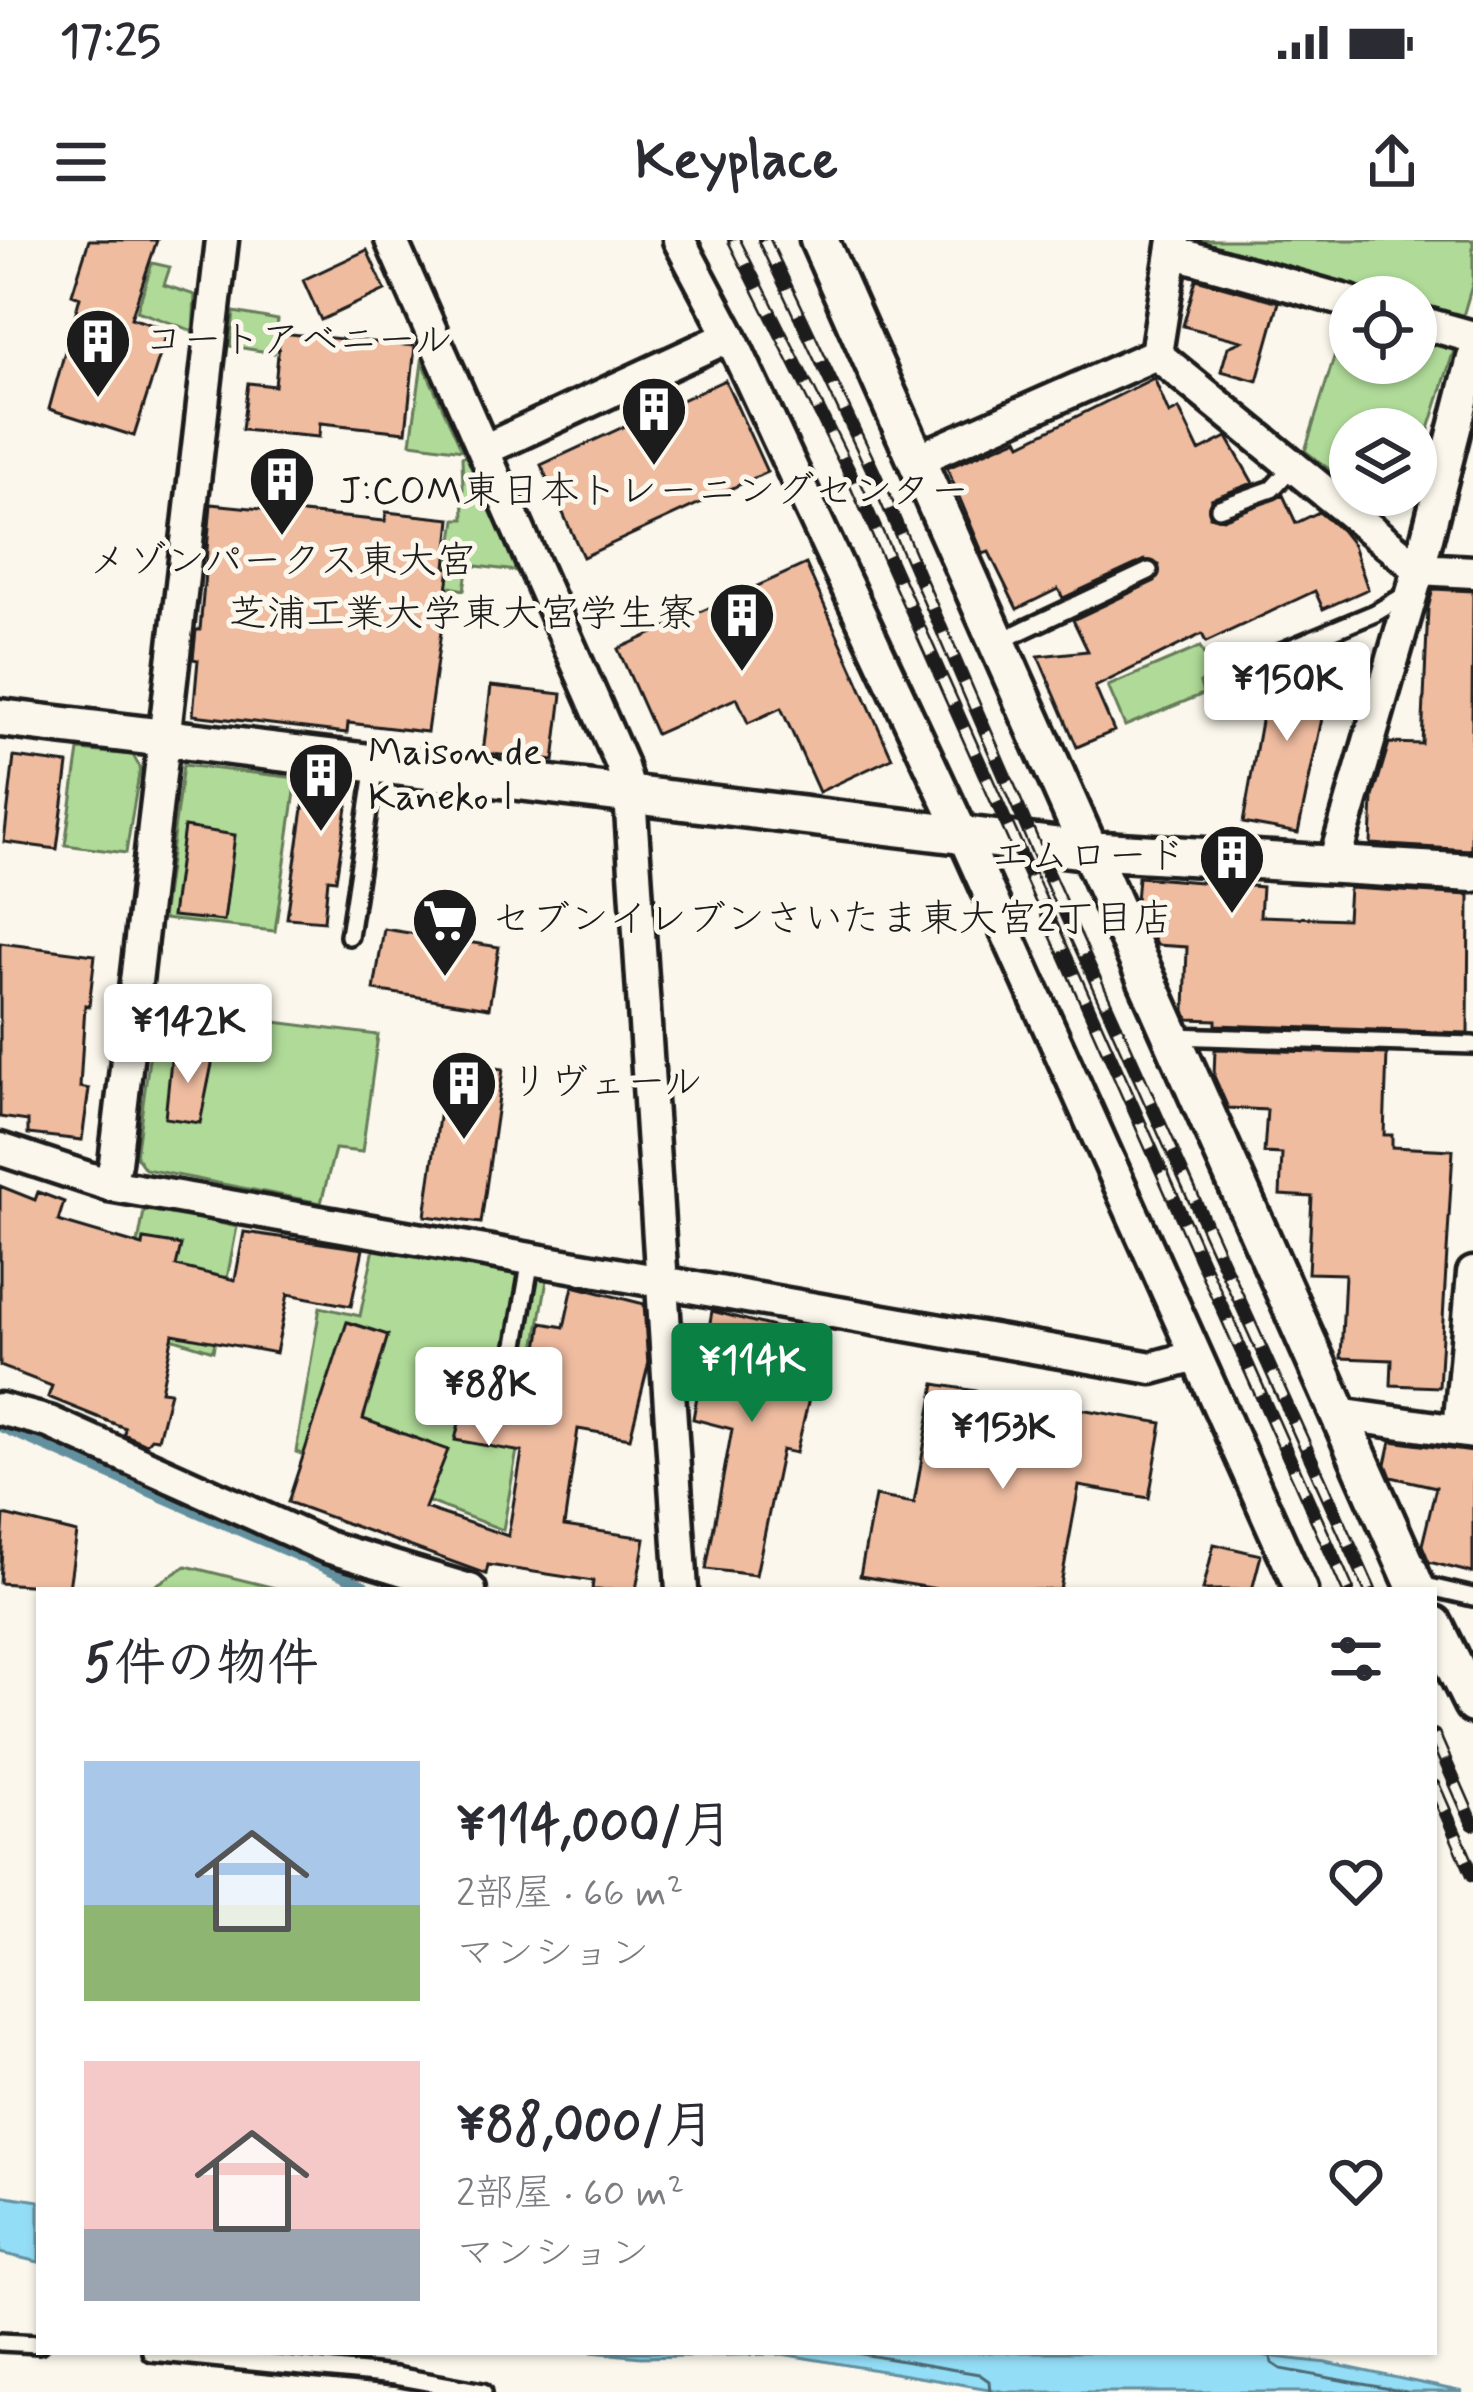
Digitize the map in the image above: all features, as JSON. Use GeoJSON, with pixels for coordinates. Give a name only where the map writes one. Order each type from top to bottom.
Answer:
{"type":"FeatureCollection","features":[{"type":"Feature","properties":{"kind":"street"},"geometry":{"type":"LineString","coordinates":[[109,1185],[222,240]]}},
{"type":"Feature","properties":{"kind":"street"},"geometry":{"type":"LineString","coordinates":[[391,240],[622,763],[630,795],[682,1587]]}},
{"type":"Feature","properties":{"kind":"street"},"geometry":{"type":"LineString","coordinates":[[680,240],[730,336],[964,835],[1300,1587]]}},
{"type":"Feature","properties":{"kind":"street"},"geometry":{"type":"LineString","coordinates":[[819,240],[1416,1587]]}},
{"type":"Feature","properties":{"kind":"street"},"geometry":{"type":"LineString","coordinates":[[1156,354],[1173,246],[1329,295]]}},
{"type":"Feature","properties":{"kind":"street"},"geometry":{"type":"LineString","coordinates":[[1437,327],[1473,337]]}},
{"type":"Feature","properties":{"kind":"street"},"geometry":{"type":"LineString","coordinates":[[484,450],[730,336]]}},
{"type":"Feature","properties":{"kind":"street"},"geometry":{"type":"LineString","coordinates":[[916,460],[1156,354]]}},
{"type":"Feature","properties":{"kind":"street"},"geometry":{"type":"LineString","coordinates":[[1156,354],[1293,466],[1416,580]]}},
{"type":"Feature","properties":{"kind":"street"},"geometry":{"type":"LineString","coordinates":[[1333,866],[1416,580],[1473,358]]}},
{"type":"Feature","properties":{"kind":"street"},"geometry":{"type":"LineString","coordinates":[[1416,580],[1473,572]]}},
{"type":"Feature","properties":{"kind":"street"},"geometry":{"type":"LineString","coordinates":[[0,718],[1086,850],[1473,873]]}},
{"type":"Feature","properties":{"kind":"street"},"geometry":{"type":"LineString","coordinates":[[0,1149],[109,1185],[1152,1368],[1196,1356]]}},
{"type":"Feature","properties":{"kind":"street"},"geometry":{"type":"LineString","coordinates":[[1338,1414],[1466,1432],[1473,1273]]}},
{"type":"Feature","properties":{"kind":"street"},"geometry":{"type":"LineString","coordinates":[[0,1409],[50,1422],[327,1547],[460,1587]]}},
{"type":"Feature","properties":{"kind":"street"},"geometry":{"type":"LineString","coordinates":[[1437,1631],[1473,1704]]}},
{"type":"Feature","properties":{"kind":"lane"},"geometry":{"type":"LineString","coordinates":[[1219,508],[1272,489],[1293,466]]}},
{"type":"Feature","properties":{"kind":"lane"},"geometry":{"type":"LineString","coordinates":[[995,643],[1149,571]]}},
{"type":"Feature","properties":{"kind":"lane"},"geometry":{"type":"LineString","coordinates":[[1281,652],[1375,613],[1416,580]]}},
{"type":"Feature","properties":{"kind":"lane"},"geometry":{"type":"LineString","coordinates":[[349,936],[375,765]]}},
{"type":"Feature","properties":{"kind":"lane"},"geometry":{"type":"LineString","coordinates":[[1169,1036],[1473,1045]]}},
{"type":"Feature","properties":{"kind":"lane"},"geometry":{"type":"LineString","coordinates":[[450,1386],[506,1369],[514,1356],[531,1259]]}},
{"type":"Feature","properties":{"kind":"lane"},"geometry":{"type":"LineString","coordinates":[[1437,1591],[1473,1597]]}},
{"type":"Feature","properties":{"kind":"lane"},"geometry":{"type":"LineString","coordinates":[[0,2342],[36,2344]]}},
{"type":"Feature","properties":{"kind":"lane"},"geometry":{"type":"LineString","coordinates":[[182,2355],[395,2376],[483,2392]]}},
{"type":"Feature","properties":{"kind":"green space"},"geometry":{"type":"Polygon","coordinates":[[[1196,240],[1473,240],[1473,282],[1463,316],[1437,309],[1437,276],[1329,278],[1196,240]]]}},
{"type":"Feature","properties":{"kind":"green space"},"geometry":{"type":"Polygon","coordinates":[[[152,263],[170,267],[164,285],[195,295],[193,331],[137,311],[152,263]]]}},
{"type":"Feature","properties":{"kind":"green space"},"geometry":{"type":"Polygon","coordinates":[[[234,312],[278,320],[274,353],[230,346],[234,312]]]}},
{"type":"Feature","properties":{"kind":"green space"},"geometry":{"type":"Polygon","coordinates":[[[1437,338],[1456,344],[1436,408],[1329,408],[1329,469],[1305,451],[1329,374],[1329,384],[1437,384],[1437,338]]]}},
{"type":"Feature","properties":{"kind":"green space"},"geometry":{"type":"Polygon","coordinates":[[[422,362],[462,450],[411,443],[422,362]]]}},
{"type":"Feature","properties":{"kind":"green space"},"geometry":{"type":"Polygon","coordinates":[[[469,453],[516,571],[468,565],[464,590],[446,586],[456,519],[464,519],[462,457],[469,453]]]}},
{"type":"Feature","properties":{"kind":"green space"},"geometry":{"type":"Polygon","coordinates":[[[1200,647],[1214,675],[1200,683],[1203,694],[1125,726],[1108,686],[1200,647]]]}},
{"type":"Feature","properties":{"kind":"green space"},"geometry":{"type":"Polygon","coordinates":[[[79,750],[133,755],[140,768],[126,853],[65,845],[79,750]]]}},
{"type":"Feature","properties":{"kind":"green space"},"geometry":{"type":"Polygon","coordinates":[[[183,765],[297,778],[275,931],[162,919],[183,765]]]}},
{"type":"Feature","properties":{"kind":"green space"},"geometry":{"type":"Polygon","coordinates":[[[156,1007],[378,1035],[362,1152],[335,1149],[321,1203],[145,1169],[136,1156],[156,1007]]]}},
{"type":"Feature","properties":{"kind":"green space"},"geometry":{"type":"Polygon","coordinates":[[[145,1206],[237,1227],[213,1351],[123,1323],[145,1206]]]}},
{"type":"Feature","properties":{"kind":"green space"},"geometry":{"type":"Polygon","coordinates":[[[374,1248],[547,1280],[503,1530],[296,1452],[320,1307],[360,1316],[374,1248]]]}},
{"type":"Feature","properties":{"kind":"green space"},"geometry":{"type":"Polygon","coordinates":[[[186,1566],[271,1587],[153,1587],[186,1566]]]}},
{"type":"Feature","properties":{"kind":"water"},"geometry":{"type":"Polygon","coordinates":[[[0,2195],[36,2201],[36,2261],[0,2253],[0,2195]]]}},
{"type":"Feature","properties":{"kind":"water"},"geometry":{"type":"Polygon","coordinates":[[[621,2355],[735,2355],[641,2357],[621,2355]]]}},
{"type":"Feature","properties":{"kind":"water"},"geometry":{"type":"Polygon","coordinates":[[[788,2355],[1257,2355],[1327,2363],[1463,2392],[1007,2392],[788,2355]]]}},
{"type":"Feature","properties":{"kind":"building"},"geometry":{"type":"Polygon","coordinates":[[[89,240],[157,240],[131,318],[168,330],[134,436],[49,409],[80,297],[72,294],[89,240]]]}},
{"type":"Feature","properties":{"kind":"building"},"geometry":{"type":"Polygon","coordinates":[[[367,250],[385,290],[321,320],[303,280],[367,250]]]}},
{"type":"Feature","properties":{"kind":"building"},"geometry":{"type":"Polygon","coordinates":[[[1196,279],[1279,302],[1257,381],[1221,371],[1228,347],[1242,341],[1183,326],[1196,279]]]}},
{"type":"Feature","properties":{"kind":"building"},"geometry":{"type":"Polygon","coordinates":[[[280,333],[415,346],[406,432],[320,423],[319,437],[242,430],[248,383],[275,386],[280,333]]]}},
{"type":"Feature","properties":{"kind":"building"},"geometry":{"type":"Polygon","coordinates":[[[1154,378],[1169,414],[1179,409],[1199,451],[1227,437],[1253,483],[1211,499],[1210,516],[1223,519],[1283,495],[1296,523],[1319,512],[1341,530],[1353,545],[1368,589],[1323,609],[1315,591],[1206,642],[1202,634],[1095,687],[1114,731],[1077,747],[1038,656],[1088,651],[1073,620],[1155,581],[1159,565],[1145,560],[1063,598],[1058,589],[1017,609],[989,552],[983,554],[947,468],[1018,438],[1021,444],[1154,378]]]}},
{"type":"Feature","properties":{"kind":"building","name":"J:COM東日本トレーニングセンター"},"geometry":{"type":"Polygon","coordinates":[[[725,380],[767,472],[583,557],[541,465],[725,380]]]}},
{"type":"Feature","properties":{"kind":"building"},"geometry":{"type":"Polygon","coordinates":[[[211,504],[385,521],[386,512],[451,519],[446,567],[450,568],[427,732],[348,723],[347,733],[193,715],[198,660],[193,659],[196,630],[200,630],[211,504]]]}},
{"type":"Feature","properties":{"kind":"building","name":"芝浦工業大学東大宮学生寮"},"geometry":{"type":"Polygon","coordinates":[[[806,564],[892,758],[819,792],[781,708],[748,723],[737,698],[656,734],[618,649],[806,564]]]}},
{"type":"Feature","properties":{"kind":"building"},"geometry":{"type":"Polygon","coordinates":[[[1433,589],[1473,591],[1471,850],[1371,844],[1373,797],[1389,743],[1422,744],[1428,608],[1433,589]]]}},
{"type":"Feature","properties":{"kind":"building"},"geometry":{"type":"Polygon","coordinates":[[[1272,659],[1281,664],[1294,659],[1333,666],[1298,833],[1243,823],[1272,659]]]}},
{"type":"Feature","properties":{"kind":"building"},"geometry":{"type":"Polygon","coordinates":[[[491,686],[562,694],[554,761],[483,753],[491,686]]]}},
{"type":"Feature","properties":{"kind":"building"},"geometry":{"type":"Polygon","coordinates":[[[14,757],[68,764],[57,849],[4,842],[14,757]]]}},
{"type":"Feature","properties":{"kind":"building","name":"Maison de KanekoⅠ"},"geometry":{"type":"Polygon","coordinates":[[[306,788],[349,794],[336,880],[328,879],[324,921],[287,918],[306,788]]]}},
{"type":"Feature","properties":{"kind":"building"},"geometry":{"type":"Polygon","coordinates":[[[184,827],[235,835],[224,921],[172,916],[184,827]]]}},
{"type":"Feature","properties":{"kind":"building"},"geometry":{"type":"Polygon","coordinates":[[[1138,877],[1262,887],[1260,916],[1347,919],[1349,888],[1469,895],[1468,1033],[1216,1025],[1216,1020],[1188,1019],[1187,947],[1156,945],[1148,926],[1149,907],[1136,901],[1138,877]]]}},
{"type":"Feature","properties":{"kind":"building"},"geometry":{"type":"Polygon","coordinates":[[[384,929],[499,947],[489,1008],[374,990],[384,929]]]}},
{"type":"Feature","properties":{"kind":"building"},"geometry":{"type":"Polygon","coordinates":[[[0,943],[95,955],[89,1006],[85,1005],[80,1087],[89,1089],[82,1140],[28,1134],[28,1121],[0,1117],[0,943]]]}},
{"type":"Feature","properties":{"kind":"building"},"geometry":{"type":"Polygon","coordinates":[[[1215,1049],[1387,1054],[1384,1135],[1392,1135],[1392,1147],[1453,1150],[1439,1387],[1391,1385],[1392,1360],[1341,1358],[1345,1274],[1308,1273],[1312,1197],[1280,1195],[1282,1154],[1264,1153],[1267,1110],[1228,1108],[1214,1076],[1215,1049]]]}},
{"type":"Feature","properties":{"kind":"building"},"geometry":{"type":"Polygon","coordinates":[[[172,1051],[214,1054],[200,1123],[165,1118],[172,1051]]]}},
{"type":"Feature","properties":{"kind":"building","name":"リヴェール"},"geometry":{"type":"Polygon","coordinates":[[[447,1061],[503,1069],[481,1223],[425,1216],[447,1061]]]}},
{"type":"Feature","properties":{"kind":"building"},"geometry":{"type":"Polygon","coordinates":[[[0,1186],[35,1200],[38,1192],[64,1202],[58,1221],[143,1246],[144,1239],[181,1245],[176,1266],[235,1280],[244,1232],[363,1249],[351,1306],[288,1294],[276,1353],[173,1334],[161,1391],[170,1392],[158,1439],[151,1438],[146,1444],[124,1434],[125,1428],[48,1397],[52,1386],[0,1366],[0,1186]]]}},
{"type":"Feature","properties":{"kind":"building"},"geometry":{"type":"Polygon","coordinates":[[[573,1286],[644,1304],[648,1366],[630,1438],[578,1429],[564,1526],[645,1538],[637,1587],[592,1587],[593,1581],[488,1565],[486,1574],[288,1502],[347,1322],[388,1335],[363,1419],[448,1450],[425,1508],[508,1536],[522,1452],[455,1440],[466,1394],[486,1388],[530,1397],[542,1323],[564,1327],[573,1286]]]}},
{"type":"Feature","properties":{"kind":"building"},"geometry":{"type":"Polygon","coordinates":[[[712,1311],[823,1340],[796,1453],[782,1450],[756,1575],[706,1569],[732,1429],[693,1419],[712,1311]]]}},
{"type":"Feature","properties":{"kind":"building"},"geometry":{"type":"Polygon","coordinates":[[[935,1384],[1162,1423],[1149,1498],[1079,1486],[1061,1587],[925,1587],[860,1576],[875,1496],[914,1503],[935,1384]]]}},
{"type":"Feature","properties":{"kind":"building"},"geometry":{"type":"Polygon","coordinates":[[[1391,1441],[1473,1452],[1473,1573],[1429,1562],[1422,1545],[1436,1487],[1391,1477],[1386,1464],[1391,1441]]]}},
{"type":"Feature","properties":{"kind":"building"},"geometry":{"type":"Polygon","coordinates":[[[4,1515],[77,1533],[69,1587],[0,1583],[4,1515]]]}},
{"type":"Feature","properties":{"kind":"building"},"geometry":{"type":"Polygon","coordinates":[[[1214,1544],[1261,1555],[1253,1587],[1204,1587],[1214,1544]]]}},
{"type":"Feature","properties":{"kind":"waterway"},"geometry":{"type":"LineString","coordinates":[[0,1427],[364,1585]]}},
{"type":"Feature","properties":{"kind":"railway"},"geometry":{"type":"LineString","coordinates":[[734,240],[854,481],[1347,1587]]}},
{"type":"Feature","properties":{"kind":"railway"},"geometry":{"type":"LineString","coordinates":[[764,240],[875,475],[1034,844],[1369,1587]]}},
{"type":"Feature","properties":{"kind":"railway"},"geometry":{"type":"LineString","coordinates":[[1437,1742],[1473,1824]]}},
{"type":"Feature","properties":{"kind":"railway"},"geometry":{"type":"LineString","coordinates":[[1437,1793],[1473,1875]]}},
{"type":"Feature","properties":{"kind":"place","name":"コートアベニール"},"geometry":{"type":"Point","coordinates":[98,400]}},
{"type":"Feature","properties":{"kind":"place","name":"J:COM東日本トレーニングセンター"},"geometry":{"type":"Point","coordinates":[654,468]}},
{"type":"Feature","properties":{"kind":"place","name":"メゾンパークス東大宮"},"geometry":{"type":"Point","coordinates":[282,538]}},
{"type":"Feature","properties":{"kind":"place","name":"芝浦工業大学東大宮学生寮"},"geometry":{"type":"Point","coordinates":[742,674]}},
{"type":"Feature","properties":{"kind":"place","name":"Maison de KanekoⅠ"},"geometry":{"type":"Point","coordinates":[321,834]}},
{"type":"Feature","properties":{"kind":"place","name":"エムロード"},"geometry":{"type":"Point","coordinates":[1232,916]}},
{"type":"Feature","properties":{"kind":"place","name":"セブンイレブンさいたま東大宮2丁目店"},"geometry":{"type":"Point","coordinates":[445,979]}},
{"type":"Feature","properties":{"kind":"place","name":"リヴェール"},"geometry":{"type":"Point","coordinates":[464,1142]}}]}
